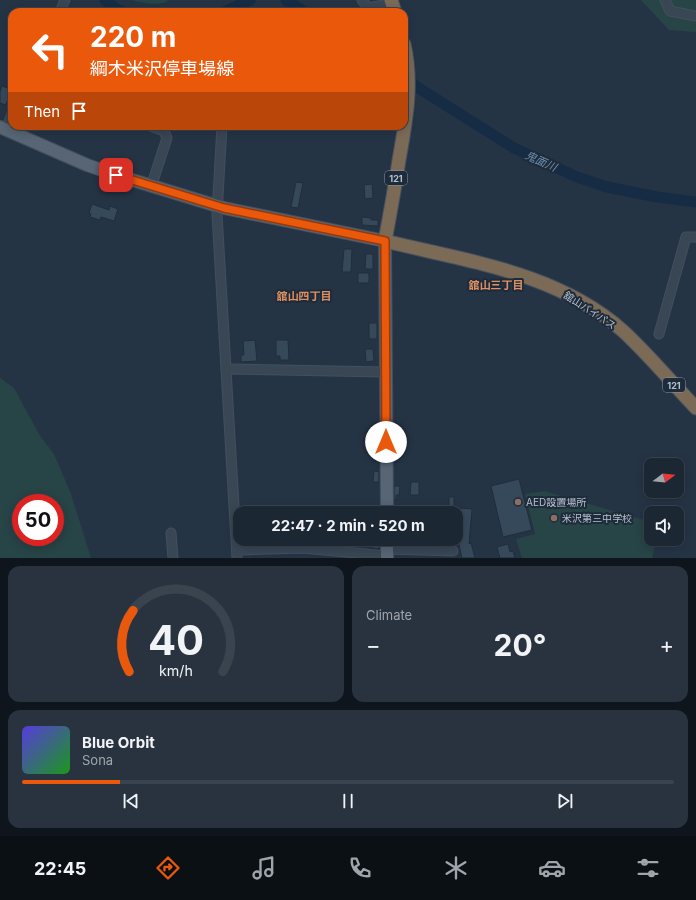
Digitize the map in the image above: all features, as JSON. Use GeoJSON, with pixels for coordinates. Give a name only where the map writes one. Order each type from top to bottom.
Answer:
{"type":"FeatureCollection","features":[{"type":"Feature","properties":{"kind":"highway","name":"121"},"geometry":{"type":"LineString","coordinates":[[385,241],[404,130]]}},
{"type":"Feature","properties":{"kind":"highway","name":"舘山バイパス"},"geometry":{"type":"LineString","coordinates":[[385,241],[506,270],[528,277],[570,295],[623,331],[696,408]]}},
{"type":"Feature","properties":{"kind":"main road"},"geometry":{"type":"LineString","coordinates":[[3,128],[87,165],[150,187],[245,213],[385,241],[386,506]]}},
{"type":"Feature","properties":{"kind":"street"},"geometry":{"type":"LineString","coordinates":[[362,0],[368,8],[393,5]]}},
{"type":"Feature","properties":{"kind":"street"},"geometry":{"type":"LineString","coordinates":[[665,0],[670,11],[696,16]]}},
{"type":"Feature","properties":{"kind":"street"},"geometry":{"type":"LineString","coordinates":[[150,187],[167,138],[164,131],[161,130]]}},
{"type":"Feature","properties":{"kind":"street"},"geometry":{"type":"LineString","coordinates":[[222,130],[218,206],[220,267],[237,554],[303,548],[453,551]]}},
{"type":"Feature","properties":{"kind":"street"},"geometry":{"type":"LineString","coordinates":[[659,334],[686,237],[696,237]]}},
{"type":"Feature","properties":{"kind":"street"},"geometry":{"type":"LineString","coordinates":[[226,369],[385,372]]}},
{"type":"Feature","properties":{"kind":"street"},"geometry":{"type":"LineString","coordinates":[[171,532],[173,558]]}},
{"type":"Feature","properties":{"kind":"green space"},"geometry":{"type":"Polygon","coordinates":[[[132,0],[169,0],[156,4],[132,0]]]}},
{"type":"Feature","properties":{"kind":"green space"},"geometry":{"type":"Polygon","coordinates":[[[641,0],[696,0],[696,32],[669,30],[641,0]]]}},
{"type":"Feature","properties":{"kind":"green space"},"geometry":{"type":"Polygon","coordinates":[[[0,378],[14,388],[40,436],[54,454],[71,494],[91,558],[0,558],[0,378]]]}},
{"type":"Feature","properties":{"kind":"green space"},"geometry":{"type":"Polygon","coordinates":[[[544,491],[644,520],[644,546],[655,546],[652,558],[522,558],[516,539],[535,534],[525,494],[544,491]]]}},
{"type":"Feature","properties":{"kind":"building"},"geometry":{"type":"Polygon","coordinates":[[[2,86],[8,88],[8,99],[6,105],[0,103],[0,92],[2,86]]]}},
{"type":"Feature","properties":{"kind":"building"},"geometry":{"type":"Polygon","coordinates":[[[296,182],[303,183],[298,208],[291,207],[296,182]]]}},
{"type":"Feature","properties":{"kind":"building"},"geometry":{"type":"Polygon","coordinates":[[[372,184],[373,198],[365,199],[364,185],[372,184]]]}},
{"type":"Feature","properties":{"kind":"building"},"geometry":{"type":"Polygon","coordinates":[[[92,204],[109,210],[110,206],[118,209],[114,221],[101,217],[100,220],[90,217],[91,214],[89,213],[92,204]]]}},
{"type":"Feature","properties":{"kind":"building"},"geometry":{"type":"Polygon","coordinates":[[[362,217],[371,218],[371,220],[378,220],[378,226],[362,225],[362,217]]]}},
{"type":"Feature","properties":{"kind":"building"},"geometry":{"type":"Polygon","coordinates":[[[344,249],[352,249],[351,272],[342,272],[344,249]]]}},
{"type":"Feature","properties":{"kind":"building"},"geometry":{"type":"Polygon","coordinates":[[[366,254],[373,254],[373,269],[365,269],[366,254]]]}},
{"type":"Feature","properties":{"kind":"building"},"geometry":{"type":"Polygon","coordinates":[[[358,273],[369,273],[369,283],[358,283],[358,273]]]}},
{"type":"Feature","properties":{"kind":"building"},"geometry":{"type":"Polygon","coordinates":[[[369,323],[377,323],[377,339],[369,339],[369,323]]]}},
{"type":"Feature","properties":{"kind":"building"},"geometry":{"type":"Polygon","coordinates":[[[255,340],[257,361],[241,362],[241,355],[244,355],[243,341],[255,340]]]}},
{"type":"Feature","properties":{"kind":"building"},"geometry":{"type":"Polygon","coordinates":[[[276,340],[288,340],[289,360],[280,360],[280,356],[276,356],[276,340]]]}},
{"type":"Feature","properties":{"kind":"building"},"geometry":{"type":"Polygon","coordinates":[[[365,349],[373,349],[374,361],[366,362],[365,349]]]}},
{"type":"Feature","properties":{"kind":"building"},"geometry":{"type":"Polygon","coordinates":[[[374,471],[379,472],[379,482],[373,482],[374,471]]]}},
{"type":"Feature","properties":{"kind":"building"},"geometry":{"type":"Polygon","coordinates":[[[519,479],[532,530],[503,537],[491,486],[519,479]]]}},
{"type":"Feature","properties":{"kind":"building"},"geometry":{"type":"Polygon","coordinates":[[[411,482],[419,482],[419,495],[410,495],[411,482]]]}},
{"type":"Feature","properties":{"kind":"building"},"geometry":{"type":"Polygon","coordinates":[[[394,486],[400,486],[399,495],[396,495],[396,500],[394,500],[394,486]]]}},
{"type":"Feature","properties":{"kind":"building"},"geometry":{"type":"Polygon","coordinates":[[[449,497],[454,497],[454,506],[449,506],[449,497]]]}},
{"type":"Feature","properties":{"kind":"building"},"geometry":{"type":"Polygon","coordinates":[[[463,508],[472,509],[469,544],[471,543],[475,558],[462,558],[459,546],[463,546],[463,508]]]}},
{"type":"Feature","properties":{"kind":"building"},"geometry":{"type":"Polygon","coordinates":[[[508,544],[510,552],[513,551],[515,558],[500,558],[497,547],[508,544]]]}},
{"type":"Feature","properties":{"kind":"building"},"geometry":{"type":"Polygon","coordinates":[[[371,546],[379,546],[379,549],[371,548],[371,546]]]}},
{"type":"Feature","properties":{"kind":"waterway"},"geometry":{"type":"LineString","coordinates":[[105,0],[115,8]]}},
{"type":"Feature","properties":{"kind":"waterway"},"geometry":{"type":"LineString","coordinates":[[233,8],[250,0]]}},
{"type":"Feature","properties":{"kind":"waterway","name":"鬼面川"},"geometry":{"type":"LineString","coordinates":[[286,0],[299,8]]}},
{"type":"Feature","properties":{"kind":"waterway","name":"鬼面川"},"geometry":{"type":"LineString","coordinates":[[408,79],[417,87],[514,148],[577,177],[607,187],[657,197],[696,202]]}},
{"type":"Feature","properties":{"kind":"place","name":"AED設置場所"},"geometry":{"type":"Point","coordinates":[518,502]}},
{"type":"Feature","properties":{"kind":"place","name":"米沢第三中学校"},"geometry":{"type":"Point","coordinates":[554,518]}},
{"type":"Feature","properties":{"kind":"district","name":"舘山三丁目"},"geometry":{"type":"Point","coordinates":[496,285]}},
{"type":"Feature","properties":{"kind":"district","name":"舘山四丁目"},"geometry":{"type":"Point","coordinates":[304,296]}},
{"type":"Feature","properties":{"kind":"route"},"geometry":{"type":"LineString","coordinates":[[116,175],[150,187],[224,208],[385,241],[386,442]]}}]}
